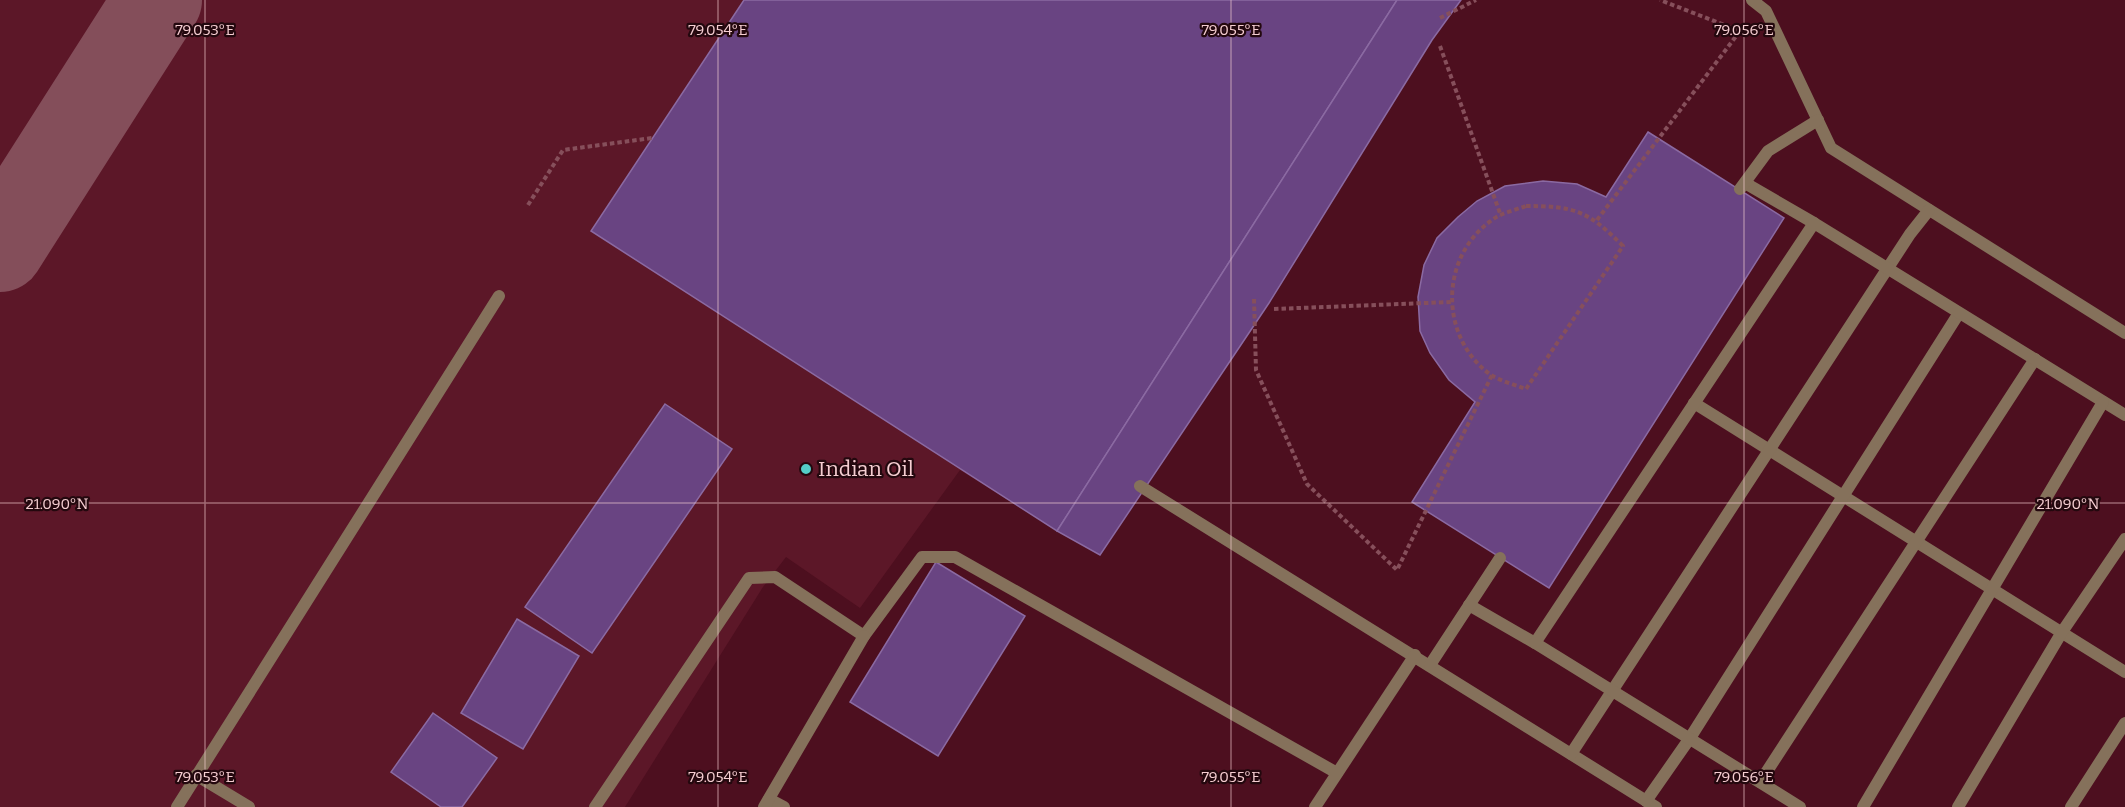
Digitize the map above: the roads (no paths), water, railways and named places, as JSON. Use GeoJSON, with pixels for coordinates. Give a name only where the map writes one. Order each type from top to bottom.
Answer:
{"type":"FeatureCollection","features":[{"type":"Feature","properties":{"kind":"lane"},"geometry":{"type":"LineString","coordinates":[[1752,0],[1767,5],[1831,148],[2125,333]]}},
{"type":"Feature","properties":{"kind":"lane"},"geometry":{"type":"LineString","coordinates":[[1818,120],[1768,151],[1742,186],[1814,223],[2125,415]]}},
{"type":"Feature","properties":{"kind":"lane"},"geometry":{"type":"LineString","coordinates":[[1571,754],[1929,210]]}},
{"type":"Feature","properties":{"kind":"lane"},"geometry":{"type":"LineString","coordinates":[[1535,643],[1814,223]]}},
{"type":"Feature","properties":{"kind":"lane"},"geometry":{"type":"LineString","coordinates":[[177,807],[500,296]]}},
{"type":"Feature","properties":{"kind":"lane"},"geometry":{"type":"LineString","coordinates":[[1140,486],[1415,655],[1651,804],[1690,738],[1959,313]]}},
{"type":"Feature","properties":{"kind":"lane"},"geometry":{"type":"LineString","coordinates":[[1760,782],[2035,359]]}},
{"type":"Feature","properties":{"kind":"lane"},"geometry":{"type":"LineString","coordinates":[[1863,807],[2103,402]]}},
{"type":"Feature","properties":{"kind":"lane"},"geometry":{"type":"LineString","coordinates":[[1694,403],[2125,672]]}},
{"type":"Feature","properties":{"kind":"lane"},"geometry":{"type":"LineString","coordinates":[[1958,807],[2062,632],[2125,539]]}},
{"type":"Feature","properties":{"kind":"lane"},"geometry":{"type":"LineString","coordinates":[[784,807],[767,803],[864,636],[922,557],[955,557],[1337,773]]}},
{"type":"Feature","properties":{"kind":"lane"},"geometry":{"type":"LineString","coordinates":[[1430,665],[1500,558]]}},
{"type":"Feature","properties":{"kind":"lane"},"geometry":{"type":"LineString","coordinates":[[595,807],[749,578],[775,577],[864,636]]}},
{"type":"Feature","properties":{"kind":"lane"},"geometry":{"type":"LineString","coordinates":[[1469,605],[1613,690],[1800,807]]}},
{"type":"Feature","properties":{"kind":"lane"},"geometry":{"type":"LineString","coordinates":[[1315,807],[1415,655]]}},
{"type":"Feature","properties":{"kind":"lane"},"geometry":{"type":"LineString","coordinates":[[2071,807],[2125,723]]}},
{"type":"Feature","properties":{"kind":"lane"},"geometry":{"type":"LineString","coordinates":[[196,775],[249,807]]}},
{"type":"Feature","properties":{"kind":"place","name":"Indian Oil"},"geometry":{"type":"Point","coordinates":[806,469]}}]}
